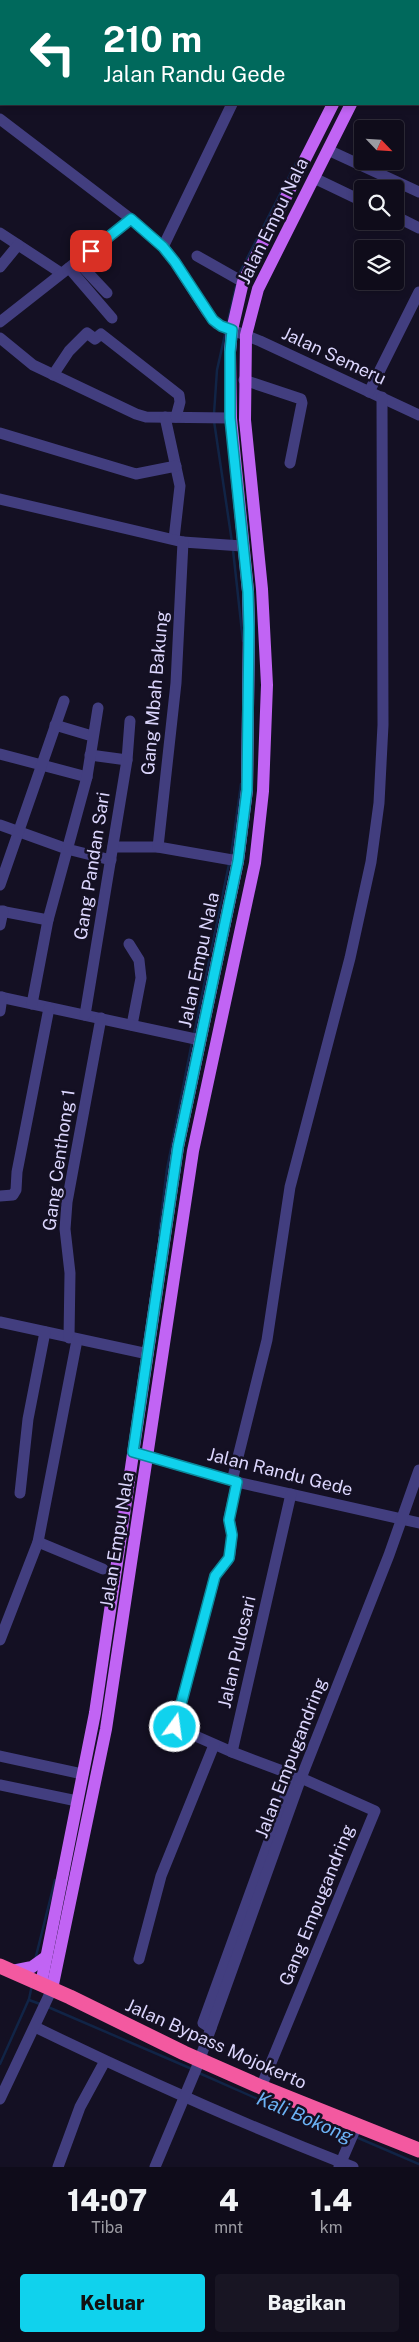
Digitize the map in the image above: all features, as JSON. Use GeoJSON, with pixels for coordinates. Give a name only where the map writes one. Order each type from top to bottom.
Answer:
{"type":"FeatureCollection","features":[{"type":"Feature","properties":{"kind":"highway","name":"Jalan Bypass Mojokerto"},"geometry":{"type":"LineString","coordinates":[[6,1968],[41,1983],[197,2067],[261,2087],[354,2132],[419,2150]]}},
{"type":"Feature","properties":{"kind":"main road","name":"Jalan Empu Nala"},"geometry":{"type":"LineString","coordinates":[[41,1983],[104,1736],[102,1714],[144,1354],[196,1040],[247,790],[249,746],[248,592],[236,546],[228,329],[243,282],[332,105]]}},
{"type":"Feature","properties":{"kind":"main road","name":"Jalan Empu Nala"},"geometry":{"type":"LineString","coordinates":[[41,1983],[77,1773],[91,1734],[102,1714],[148,1456],[192,1160],[215,1043],[255,863],[262,790],[266,685],[262,589],[248,454],[244,380],[246,336],[258,290],[350,105]]}},
{"type":"Feature","properties":{"kind":"main road"},"geometry":{"type":"LineString","coordinates":[[248,592],[262,589]]}},
{"type":"Feature","properties":{"kind":"main road"},"geometry":{"type":"LineString","coordinates":[[91,1734],[104,1736]]}},
{"type":"Feature","properties":{"kind":"street"},"geometry":{"type":"LineString","coordinates":[[163,247],[232,105]]}},
{"type":"Feature","properties":{"kind":"street","name":"Jalan Semeru"},"geometry":{"type":"LineString","coordinates":[[0,119],[131,219],[163,247],[175,262],[206,312],[217,324],[419,416]]}},
{"type":"Feature","properties":{"kind":"street"},"geometry":{"type":"LineString","coordinates":[[328,150],[419,192]]}},
{"type":"Feature","properties":{"kind":"street"},"geometry":{"type":"LineString","coordinates":[[314,178],[354,197]]}},
{"type":"Feature","properties":{"kind":"street"},"geometry":{"type":"LineString","coordinates":[[0,322],[131,219]]}},
{"type":"Feature","properties":{"kind":"street"},"geometry":{"type":"LineString","coordinates":[[404,220],[419,228]]}},
{"type":"Feature","properties":{"kind":"street"},"geometry":{"type":"LineString","coordinates":[[0,233],[18,244],[69,267],[107,293]]}},
{"type":"Feature","properties":{"kind":"street"},"geometry":{"type":"LineString","coordinates":[[0,267],[18,244]]}},
{"type":"Feature","properties":{"kind":"street"},"geometry":{"type":"LineString","coordinates":[[197,256],[243,282]]}},
{"type":"Feature","properties":{"kind":"street"},"geometry":{"type":"LineString","coordinates":[[69,267],[112,318]]}},
{"type":"Feature","properties":{"kind":"street"},"geometry":{"type":"LineString","coordinates":[[369,392],[419,292]]}},
{"type":"Feature","properties":{"kind":"street","name":"Gang Mbah Bakung"},"geometry":{"type":"LineString","coordinates":[[53,375],[70,351],[88,333],[94,339],[101,334],[179,395],[180,402],[171,417],[180,491],[176,683],[158,847]]}},
{"type":"Feature","properties":{"kind":"street"},"geometry":{"type":"LineString","coordinates":[[0,338],[24,359],[53,375],[136,414],[171,417],[230,418]]}},
{"type":"Feature","properties":{"kind":"street"},"geometry":{"type":"LineString","coordinates":[[244,380],[301,399],[302,403],[290,463]]}},
{"type":"Feature","properties":{"kind":"street"},"geometry":{"type":"LineString","coordinates":[[297,1776],[214,1745],[175,1727],[215,1576],[229,1558],[232,1535],[229,1520],[235,1481],[267,1340],[290,1187],[350,958],[372,853],[379,803],[383,725],[382,398]]}},
{"type":"Feature","properties":{"kind":"street"},"geometry":{"type":"LineString","coordinates":[[0,433],[138,474],[176,466]]}},
{"type":"Feature","properties":{"kind":"street"},"geometry":{"type":"LineString","coordinates":[[0,499],[178,540],[236,546]]}},
{"type":"Feature","properties":{"kind":"street"},"geometry":{"type":"LineString","coordinates":[[0,885],[64,701]]}},
{"type":"Feature","properties":{"kind":"street"},"geometry":{"type":"LineString","coordinates":[[32,1004],[48,920],[87,777],[92,736],[98,708]]}},
{"type":"Feature","properties":{"kind":"street","name":"Gang Pandan Sari"},"geometry":{"type":"LineString","coordinates":[[85,1016],[127,760],[130,721]]}},
{"type":"Feature","properties":{"kind":"street"},"geometry":{"type":"LineString","coordinates":[[56,725],[92,736]]}},
{"type":"Feature","properties":{"kind":"street"},"geometry":{"type":"LineString","coordinates":[[0,754],[42,767],[87,777]]}},
{"type":"Feature","properties":{"kind":"street"},"geometry":{"type":"LineString","coordinates":[[90,755],[127,760]]}},
{"type":"Feature","properties":{"kind":"street"},"geometry":{"type":"LineString","coordinates":[[0,825],[19,833],[110,860]]}},
{"type":"Feature","properties":{"kind":"street"},"geometry":{"type":"LineString","coordinates":[[113,847],[158,847],[233,861]]}},
{"type":"Feature","properties":{"kind":"street"},"geometry":{"type":"LineString","coordinates":[[0,925],[1,911],[48,920]]}},
{"type":"Feature","properties":{"kind":"street"},"geometry":{"type":"LineString","coordinates":[[129,944],[139,960],[141,978],[132,1025]]}},
{"type":"Feature","properties":{"kind":"street"},"geometry":{"type":"LineString","coordinates":[[0,1010],[1,997],[196,1040]]}},
{"type":"Feature","properties":{"kind":"street"},"geometry":{"type":"LineString","coordinates":[[0,1196],[13,1195],[15,1192],[17,1172],[49,1008]]}},
{"type":"Feature","properties":{"kind":"street","name":"Gang Centhong 1"},"geometry":{"type":"LineString","coordinates":[[0,1640],[38,1542],[73,1339],[70,1273],[65,1229],[68,1202],[101,1018]]}},
{"type":"Feature","properties":{"kind":"street"},"geometry":{"type":"LineString","coordinates":[[0,1322],[144,1354]]}},
{"type":"Feature","properties":{"kind":"street"},"geometry":{"type":"LineString","coordinates":[[20,1493],[28,1419],[45,1332]]}},
{"type":"Feature","properties":{"kind":"street","name":"Jalan Randu Gede"},"geometry":{"type":"LineString","coordinates":[[133,1452],[235,1481],[419,1523]]}},
{"type":"Feature","properties":{"kind":"street","name":"Jalan Empugandring"},"geometry":{"type":"LineString","coordinates":[[155,2167],[182,2097],[197,2067],[208,2027],[270,1847],[398,1519],[419,1470]]}},
{"type":"Feature","properties":{"kind":"street","name":"Jalan Pulosari"},"geometry":{"type":"LineString","coordinates":[[232,1752],[291,1494]]}},
{"type":"Feature","properties":{"kind":"street"},"geometry":{"type":"LineString","coordinates":[[38,1542],[103,1569]]}},
{"type":"Feature","properties":{"kind":"street"},"geometry":{"type":"LineString","coordinates":[[139,1959],[162,1876],[214,1745]]}},
{"type":"Feature","properties":{"kind":"street"},"geometry":{"type":"LineString","coordinates":[[0,1756],[77,1773]]}},
{"type":"Feature","properties":{"kind":"street","name":"Gang Empugandring"},"geometry":{"type":"LineString","coordinates":[[261,2087],[375,1811],[297,1776]]}},
{"type":"Feature","properties":{"kind":"street"},"geometry":{"type":"LineString","coordinates":[[0,1785],[73,1800]]}},
{"type":"Feature","properties":{"kind":"street"},"geometry":{"type":"LineString","coordinates":[[0,2099],[35,2027],[41,1983]]}},
{"type":"Feature","properties":{"kind":"street"},"geometry":{"type":"LineString","coordinates":[[35,2027],[182,2097],[340,2165],[353,2167]]}},
{"type":"Feature","properties":{"kind":"street"},"geometry":{"type":"LineString","coordinates":[[58,2167],[80,2107],[105,2061]]}},
{"type":"Feature","properties":{"kind":"street"},"geometry":{"type":"LineString","coordinates":[[340,2165],[354,2132]]}},
{"type":"Feature","properties":{"kind":"waterway"},"geometry":{"type":"LineString","coordinates":[[240,272],[296,163]]}},
{"type":"Feature","properties":{"kind":"waterway"},"geometry":{"type":"LineString","coordinates":[[227,325],[236,286]]}},
{"type":"Feature","properties":{"kind":"waterway"},"geometry":{"type":"LineString","coordinates":[[214,414],[217,370],[226,330]]}},
{"type":"Feature","properties":{"kind":"waterway"},"geometry":{"type":"LineString","coordinates":[[214,421],[232,542]]}},
{"type":"Feature","properties":{"kind":"waterway"},"geometry":{"type":"LineString","coordinates":[[233,550],[243,641]]}},
{"type":"Feature","properties":{"kind":"waterway"},"geometry":{"type":"LineString","coordinates":[[231,856],[241,784]]}},
{"type":"Feature","properties":{"kind":"waterway"},"geometry":{"type":"LineString","coordinates":[[194,1034],[229,864]]}},
{"type":"Feature","properties":{"kind":"waterway"},"geometry":{"type":"LineString","coordinates":[[159,1234],[167,1169],[192,1042]]}},
{"type":"Feature","properties":{"kind":"waterway"},"geometry":{"type":"LineString","coordinates":[[35,1960],[55,1880]]}},
{"type":"Feature","properties":{"kind":"waterway"},"geometry":{"type":"LineString","coordinates":[[0,2064],[29,1999],[32,1985]]}},
{"type":"Feature","properties":{"kind":"waterway"},"geometry":{"type":"LineString","coordinates":[[29,2000],[40,2004]]}},
{"type":"Feature","properties":{"kind":"waterway"},"geometry":{"type":"LineString","coordinates":[[48,2007],[192,2069]]}},
{"type":"Feature","properties":{"kind":"waterway","name":"Kali Bokong"},"geometry":{"type":"LineString","coordinates":[[199,2073],[269,2104],[302,2114],[349,2133]]}},
{"type":"Feature","properties":{"kind":"waterway","name":"Kali Bokong"},"geometry":{"type":"LineString","coordinates":[[356,2137],[419,2164]]}},
{"type":"Feature","properties":{"kind":"route"},"geometry":{"type":"LineString","coordinates":[[91,251],[131,219],[163,247],[213,320],[217,324],[232,330],[230,418],[248,592],[249,746],[247,790],[238,861],[178,1147],[133,1452],[237,1482],[229,1520],[232,1535],[229,1558],[215,1576],[175,1727]]}}]}
